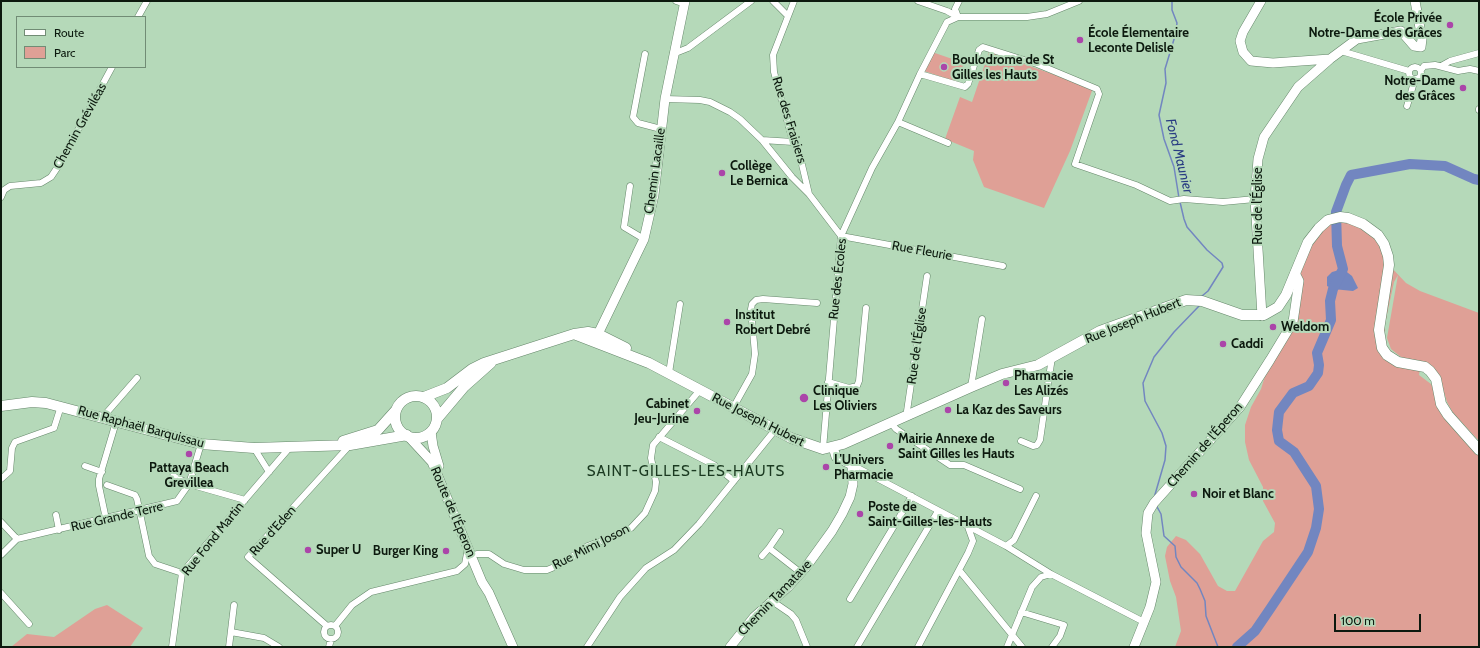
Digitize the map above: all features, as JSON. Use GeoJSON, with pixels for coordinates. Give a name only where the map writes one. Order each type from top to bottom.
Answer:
{"type":"FeatureCollection","features":[{"type":"Feature","properties":{"kind":"main road"},"geometry":{"type":"LineString","coordinates":[[1262,316],[1278,307],[1286,295],[1308,242],[1319,228],[1328,220],[1340,217],[1355,220],[1373,230],[1384,244],[1389,265],[1379,330],[1382,348],[1387,355],[1398,362],[1425,367],[1430,371],[1436,379],[1441,404],[1448,415],[1479,450]]}},
{"type":"Feature","properties":{"kind":"main road","name":"Rue Joseph Hubert"},"geometry":{"type":"LineString","coordinates":[[578,336],[649,363],[775,430],[808,445],[828,448],[908,416],[1002,374],[1038,365],[1100,331],[1186,300],[1202,301],[1242,315],[1262,316]]}},
{"type":"Feature","properties":{"kind":"main road","name":"Rue Joseph Hubert"},"geometry":{"type":"LineString","coordinates":[[424,397],[441,391],[472,369],[497,359],[588,332],[598,334],[632,351],[649,363]]}},
{"type":"Feature","properties":{"kind":"main road","name":"Rue Joseph Hubert"},"geometry":{"type":"LineString","coordinates":[[437,419],[464,387],[497,359]]}},
{"type":"Feature","properties":{"kind":"main road"},"geometry":{"type":"LineString","coordinates":[[416,396],[424,397],[434,406],[437,419],[431,432],[420,437],[407,436],[397,425],[396,410],[400,403],[407,398],[416,396]]}},
{"type":"Feature","properties":{"kind":"main road","name":"Rue Raphaël Barquissau"},"geometry":{"type":"LineString","coordinates":[[1,406],[32,402],[61,406],[201,444],[254,448],[350,445],[407,436]]}},
{"type":"Feature","properties":{"kind":"main road","name":"Rue Raphaël Barquissau"},"geometry":{"type":"LineString","coordinates":[[330,445],[378,430],[396,410]]}},
{"type":"Feature","properties":{"kind":"street"},"geometry":{"type":"LineString","coordinates":[[139,16],[147,1]]}},
{"type":"Feature","properties":{"kind":"street"},"geometry":{"type":"LineString","coordinates":[[673,54],[688,48],[751,1]]}},
{"type":"Feature","properties":{"kind":"street"},"geometry":{"type":"LineString","coordinates":[[773,1],[788,16]]}},
{"type":"Feature","properties":{"kind":"street","name":"Rue des Fraisiers"},"geometry":{"type":"LineString","coordinates":[[794,1],[773,55],[774,72],[793,142],[799,152],[809,194]]}},
{"type":"Feature","properties":{"kind":"street"},"geometry":{"type":"LineString","coordinates":[[918,1],[947,11],[958,17],[1027,17],[1047,14],[1079,1]]}},
{"type":"Feature","properties":{"kind":"street"},"geometry":{"type":"LineString","coordinates":[[958,17],[955,9],[959,1]]}},
{"type":"Feature","properties":{"kind":"street"},"geometry":{"type":"LineString","coordinates":[[1261,1],[1243,32],[1240,41],[1243,52],[1251,61],[1273,63],[1330,59]]}},
{"type":"Feature","properties":{"kind":"street","name":"Rue de l'Église"},"geometry":{"type":"LineString","coordinates":[[1262,316],[1255,199],[1258,159],[1264,137],[1298,87],[1330,59],[1357,39],[1400,31],[1403,32],[1414,46],[1421,47],[1422,39],[1415,1]]}},
{"type":"Feature","properties":{"kind":"street","name":"Chemin Lacaille"},"geometry":{"type":"LineString","coordinates":[[598,334],[644,239],[654,195],[665,99],[682,2]]}},
{"type":"Feature","properties":{"kind":"street","name":"Rue des Écoles"},"geometry":{"type":"LineString","coordinates":[[828,448],[825,432],[828,382],[841,236],[872,168],[898,122],[920,74],[947,22],[958,17]]}},
{"type":"Feature","properties":{"kind":"street"},"geometry":{"type":"LineString","coordinates":[[920,74],[964,87],[968,84],[979,50],[983,47],[988,47],[1037,64],[1097,89],[1099,94],[1075,164],[1136,185],[1170,201],[1184,199],[1223,202],[1255,199]]}},
{"type":"Feature","properties":{"kind":"street"},"geometry":{"type":"LineString","coordinates":[[1341,51],[1409,71],[1416,67],[1421,70]]}},
{"type":"Feature","properties":{"kind":"street"},"geometry":{"type":"LineString","coordinates":[[645,54],[633,117],[638,123],[661,129]]}},
{"type":"Feature","properties":{"kind":"street"},"geometry":{"type":"LineString","coordinates":[[1441,66],[1450,61],[1479,54]]}},
{"type":"Feature","properties":{"kind":"street"},"geometry":{"type":"LineString","coordinates":[[1407,106],[1415,79],[1421,75],[1421,70],[1424,66],[1441,66],[1458,71],[1470,69],[1479,71]]}},
{"type":"Feature","properties":{"kind":"street","name":"Chemin Gréviléas"},"geometry":{"type":"LineString","coordinates":[[1,197],[4,190],[10,186],[41,183],[51,177],[59,166],[111,68]]}},
{"type":"Feature","properties":{"kind":"street"},"geometry":{"type":"LineString","coordinates":[[1409,71],[1410,76],[1415,79]]}},
{"type":"Feature","properties":{"kind":"street"},"geometry":{"type":"LineString","coordinates":[[665,99],[700,100],[719,105],[740,119],[762,140],[792,177],[809,194],[841,236]]}},
{"type":"Feature","properties":{"kind":"street"},"geometry":{"type":"LineString","coordinates":[[898,122],[948,143]]}},
{"type":"Feature","properties":{"kind":"street"},"geometry":{"type":"LineString","coordinates":[[762,140],[793,142]]}},
{"type":"Feature","properties":{"kind":"street"},"geometry":{"type":"LineString","coordinates":[[792,177],[804,170]]}},
{"type":"Feature","properties":{"kind":"street"},"geometry":{"type":"LineString","coordinates":[[630,186],[624,227],[644,239]]}},
{"type":"Feature","properties":{"kind":"street","name":"Rue Fleurie"},"geometry":{"type":"LineString","coordinates":[[841,236],[1003,266]]}},
{"type":"Feature","properties":{"kind":"street","name":"Chemin de l'Éperon"},"geometry":{"type":"LineString","coordinates":[[1134,647],[1150,607],[1156,582],[1146,523],[1148,513],[1154,503],[1240,407],[1270,360],[1293,322],[1299,281],[1295,273]]}},
{"type":"Feature","properties":{"kind":"street","name":"Rue de l'Église"},"geometry":{"type":"LineString","coordinates":[[908,416],[907,411],[927,276]]}},
{"type":"Feature","properties":{"kind":"street"},"geometry":{"type":"LineString","coordinates":[[733,408],[752,374],[755,354],[751,309],[752,304],[756,300],[763,299],[817,303]]}},
{"type":"Feature","properties":{"kind":"street"},"geometry":{"type":"LineString","coordinates":[[669,373],[680,304]]}},
{"type":"Feature","properties":{"kind":"street"},"geometry":{"type":"LineString","coordinates":[[828,382],[849,388],[857,386],[859,381],[866,308]]}},
{"type":"Feature","properties":{"kind":"street"},"geometry":{"type":"LineString","coordinates":[[971,387],[982,319]]}},
{"type":"Feature","properties":{"kind":"street"},"geometry":{"type":"LineString","coordinates":[[1021,441],[1034,446],[1037,445],[1040,440],[1052,357]]}},
{"type":"Feature","properties":{"kind":"street"},"geometry":{"type":"LineString","coordinates":[[102,418],[137,378]]}},
{"type":"Feature","properties":{"kind":"street","name":"Rue Mimi Joson"},"geometry":{"type":"LineString","coordinates":[[477,554],[489,554],[504,564],[524,570],[547,570],[564,563],[589,545],[620,534],[631,528],[646,513],[656,491],[656,482],[650,453],[653,445],[700,390]]}},
{"type":"Feature","properties":{"kind":"street"},"geometry":{"type":"LineString","coordinates":[[1,479],[10,471],[12,448],[15,442],[54,428],[61,406]]}},
{"type":"Feature","properties":{"kind":"street"},"geometry":{"type":"LineString","coordinates":[[106,519],[99,486],[116,422]]}},
{"type":"Feature","properties":{"kind":"street"},"geometry":{"type":"LineString","coordinates":[[891,423],[896,429],[950,465],[964,465],[1020,488]]}},
{"type":"Feature","properties":{"kind":"street"},"geometry":{"type":"LineString","coordinates":[[587,647],[620,597],[646,568],[674,550],[699,524],[775,430]]}},
{"type":"Feature","properties":{"kind":"street","name":"Route de l'Éperon"},"geometry":{"type":"LineString","coordinates":[[431,432],[435,455],[477,554],[489,593],[513,647]]}},
{"type":"Feature","properties":{"kind":"street","name":"Route de l'Éperon"},"geometry":{"type":"LineString","coordinates":[[407,436],[432,462],[482,582],[489,593]]}},
{"type":"Feature","properties":{"kind":"street"},"geometry":{"type":"LineString","coordinates":[[659,437],[714,465],[734,481]]}},
{"type":"Feature","properties":{"kind":"street","name":"Rue Grande Terre"},"geometry":{"type":"LineString","coordinates":[[17,539],[177,501],[189,484],[201,444]]}},
{"type":"Feature","properties":{"kind":"street","name":"Rue d'Eden"},"geometry":{"type":"LineString","coordinates":[[327,626],[248,557],[350,445]]}},
{"type":"Feature","properties":{"kind":"street","name":"Rue Fond Martin"},"geometry":{"type":"LineString","coordinates":[[172,647],[182,573],[291,446]]}},
{"type":"Feature","properties":{"kind":"street"},"geometry":{"type":"LineString","coordinates":[[254,448],[269,472]]}},
{"type":"Feature","properties":{"kind":"street"},"geometry":{"type":"LineString","coordinates":[[828,448],[836,457],[1006,546],[1051,574],[1144,622]]}},
{"type":"Feature","properties":{"kind":"street","name":"Chemin Tamatave"},"geometry":{"type":"LineString","coordinates":[[730,647],[754,617],[788,587],[801,573],[824,543],[842,514],[850,497],[853,484],[852,465]]}},
{"type":"Feature","properties":{"kind":"street"},"geometry":{"type":"LineString","coordinates":[[85,466],[102,472]]}},
{"type":"Feature","properties":{"kind":"street"},"geometry":{"type":"LineString","coordinates":[[173,476],[189,484],[245,500]]}},
{"type":"Feature","properties":{"kind":"street"},"geometry":{"type":"LineString","coordinates":[[108,485],[135,495],[150,558],[155,564],[182,573]]}},
{"type":"Feature","properties":{"kind":"street"},"geometry":{"type":"LineString","coordinates":[[850,599],[912,496]]}},
{"type":"Feature","properties":{"kind":"street"},"geometry":{"type":"LineString","coordinates":[[1006,546],[1014,540],[1036,496]]}},
{"type":"Feature","properties":{"kind":"street"},"geometry":{"type":"LineString","coordinates":[[857,647],[938,511]]}},
{"type":"Feature","properties":{"kind":"street"},"geometry":{"type":"LineString","coordinates":[[56,515],[58,530]]}},
{"type":"Feature","properties":{"kind":"street"},"geometry":{"type":"LineString","coordinates":[[1,522],[17,539],[1,555]]}},
{"type":"Feature","properties":{"kind":"street"},"geometry":{"type":"LineString","coordinates":[[918,647],[959,570],[972,541],[968,527]]}},
{"type":"Feature","properties":{"kind":"street"},"geometry":{"type":"LineString","coordinates":[[762,556],[780,532]]}},
{"type":"Feature","properties":{"kind":"street"},"geometry":{"type":"LineString","coordinates":[[463,534],[467,538],[474,553],[477,554]]}},
{"type":"Feature","properties":{"kind":"street"},"geometry":{"type":"LineString","coordinates":[[335,626],[352,605],[371,592],[457,571],[465,564],[468,547]]}},
{"type":"Feature","properties":{"kind":"street"},"geometry":{"type":"LineString","coordinates":[[769,548],[801,573]]}},
{"type":"Feature","properties":{"kind":"street"},"geometry":{"type":"LineString","coordinates":[[959,570],[1022,647]]}},
{"type":"Feature","properties":{"kind":"street"},"geometry":{"type":"LineString","coordinates":[[1007,647],[1032,587],[1041,576],[1051,574]]}},
{"type":"Feature","properties":{"kind":"street"},"geometry":{"type":"LineString","coordinates":[[1,593],[29,624]]}},
{"type":"Feature","properties":{"kind":"street"},"geometry":{"type":"LineString","coordinates":[[772,601],[791,614],[796,620],[807,647]]}},
{"type":"Feature","properties":{"kind":"street"},"geometry":{"type":"LineString","coordinates":[[229,647],[234,605]]}},
{"type":"Feature","properties":{"kind":"street"},"geometry":{"type":"LineString","coordinates":[[1022,612],[1064,625],[1060,636],[1052,647]]}},
{"type":"Feature","properties":{"kind":"street"},"geometry":{"type":"LineString","coordinates":[[331,639],[325,635],[324,630],[327,626],[335,626]]}},
{"type":"Feature","properties":{"kind":"street"},"geometry":{"type":"LineString","coordinates":[[329,647],[331,639],[335,638],[338,634],[338,629],[335,626]]}},
{"type":"Feature","properties":{"kind":"street"},"geometry":{"type":"LineString","coordinates":[[231,632],[264,638],[278,647]]}},
{"type":"Feature","properties":{"kind":"green space","name":"Boulodrome de St Gilles les Hauts"},"geometry":{"type":"Polygon","coordinates":[[[932,52],[964,63],[957,82],[924,71],[932,52]]]}},
{"type":"Feature","properties":{"kind":"green space"},"geometry":{"type":"Polygon","coordinates":[[[989,52],[1093,88],[1070,151],[1044,208],[984,187],[973,160],[974,151],[945,139],[960,97],[972,102],[989,52]]]}},
{"type":"Feature","properties":{"kind":"green space"},"geometry":{"type":"Polygon","coordinates":[[[1340,217],[1373,230],[1389,265],[1406,283],[1420,291],[1479,313],[1479,441],[1453,413],[1447,402],[1439,377],[1421,363],[1419,375],[1431,384],[1447,419],[1479,455],[1479,647],[1175,647],[1181,631],[1176,597],[1170,581],[1165,556],[1167,547],[1176,536],[1186,540],[1200,554],[1218,586],[1227,591],[1235,591],[1263,541],[1274,532],[1275,523],[1263,501],[1263,487],[1249,460],[1245,442],[1245,425],[1251,407],[1261,389],[1270,360],[1293,322],[1295,273],[1308,242],[1340,217]],[[1398,275],[1394,282],[1385,324],[1385,338],[1388,349],[1401,358],[1414,361],[1401,357],[1391,349],[1387,338],[1398,275]]]}},
{"type":"Feature","properties":{"kind":"green space"},"geometry":{"type":"Polygon","coordinates":[[[107,605],[143,628],[130,647],[11,647],[27,634],[54,637],[95,609],[107,605]]]}},
{"type":"Feature","properties":{"kind":"water"},"geometry":{"type":"Polygon","coordinates":[[[1343,269],[1352,276],[1358,288],[1353,291],[1333,289],[1327,286],[1327,277],[1332,272],[1343,269]]]}},
{"type":"Feature","properties":{"kind":"waterway","name":"Fond Maunier"},"geometry":{"type":"LineString","coordinates":[[1172,1],[1172,10],[1177,23],[1175,36],[1165,69],[1166,83],[1159,115],[1164,139],[1174,167],[1179,198]]}},
{"type":"Feature","properties":{"kind":"waterway"},"geometry":{"type":"LineString","coordinates":[[1237,647],[1255,631],[1308,552],[1316,528],[1319,509],[1316,486],[1294,452],[1279,441],[1277,430],[1279,412],[1293,393],[1309,386],[1318,373],[1319,365],[1317,353],[1331,320],[1330,301],[1333,289],[1343,269],[1337,246],[1336,212],[1351,175],[1410,164],[1445,166],[1479,180]]}},
{"type":"Feature","properties":{"kind":"waterway","name":"Fond Maunier"},"geometry":{"type":"LineString","coordinates":[[1180,202],[1187,227],[1207,250],[1222,263],[1223,267],[1208,291],[1202,296]]}},
{"type":"Feature","properties":{"kind":"waterway","name":"Fond Maunier"},"geometry":{"type":"LineString","coordinates":[[1154,498],[1165,460],[1166,446],[1162,433],[1145,401],[1143,383],[1154,357],[1174,332],[1200,305]]}},
{"type":"Feature","properties":{"kind":"waterway","name":"Fond Maunier"},"geometry":{"type":"LineString","coordinates":[[1156,505],[1161,514],[1164,536],[1175,546],[1176,557],[1181,567],[1197,583],[1200,589],[1205,601],[1206,616],[1218,647]]}},
{"type":"Feature","properties":{"kind":"place","name":"École Privée Notre-Dame des Grâces"},"geometry":{"type":"Point","coordinates":[1450,25]}},
{"type":"Feature","properties":{"kind":"place","name":"École Élementaire Leconte Delisle"},"geometry":{"type":"Point","coordinates":[1080,40]}},
{"type":"Feature","properties":{"kind":"place","name":"Boulodrome de St Gilles les Hauts"},"geometry":{"type":"Point","coordinates":[944,67]}},
{"type":"Feature","properties":{"kind":"place","name":"Notre-Dame des Grâces"},"geometry":{"type":"Point","coordinates":[1463,88]}},
{"type":"Feature","properties":{"kind":"place","name":"Collège Le Bernica"},"geometry":{"type":"Point","coordinates":[722,173]}},
{"type":"Feature","properties":{"kind":"place","name":"Institut Robert Debré"},"geometry":{"type":"Point","coordinates":[727,322]}},
{"type":"Feature","properties":{"kind":"place","name":"Weldom"},"geometry":{"type":"Point","coordinates":[1273,327]}},
{"type":"Feature","properties":{"kind":"place","name":"Caddi"},"geometry":{"type":"Point","coordinates":[1223,344]}},
{"type":"Feature","properties":{"kind":"place","name":"Pharmacie Les Alizés"},"geometry":{"type":"Point","coordinates":[1006,383]}},
{"type":"Feature","properties":{"kind":"place","name":"Clinique Les Oliviers"},"geometry":{"type":"Point","coordinates":[804,398]}},
{"type":"Feature","properties":{"kind":"place","name":"La Kaz des Saveurs"},"geometry":{"type":"Point","coordinates":[948,410]}},
{"type":"Feature","properties":{"kind":"place","name":"Cabinet Jeu-Jurine"},"geometry":{"type":"Point","coordinates":[697,411]}},
{"type":"Feature","properties":{"kind":"place","name":"Mairie Annexe de Saint Gilles les Hauts"},"geometry":{"type":"Point","coordinates":[890,446]}},
{"type":"Feature","properties":{"kind":"place","name":"Pattaya Beach Grevillea"},"geometry":{"type":"Point","coordinates":[189,454]}},
{"type":"Feature","properties":{"kind":"place","name":"L'Univers Pharmacie"},"geometry":{"type":"Point","coordinates":[826,467]}},
{"type":"Feature","properties":{"kind":"place","name":"Noir et Blanc"},"geometry":{"type":"Point","coordinates":[1194,494]}},
{"type":"Feature","properties":{"kind":"place","name":"Poste de Saint-Gilles-les-Hauts"},"geometry":{"type":"Point","coordinates":[860,514]}},
{"type":"Feature","properties":{"kind":"place","name":"Super U"},"geometry":{"type":"Point","coordinates":[308,550]}},
{"type":"Feature","properties":{"kind":"place","name":"Burger King"},"geometry":{"type":"Point","coordinates":[446,551]}},
{"type":"Feature","properties":{"kind":"district","name":"SAINT-GILLES-LES-HAUTS"},"geometry":{"type":"Point","coordinates":[686,472]}}]}
